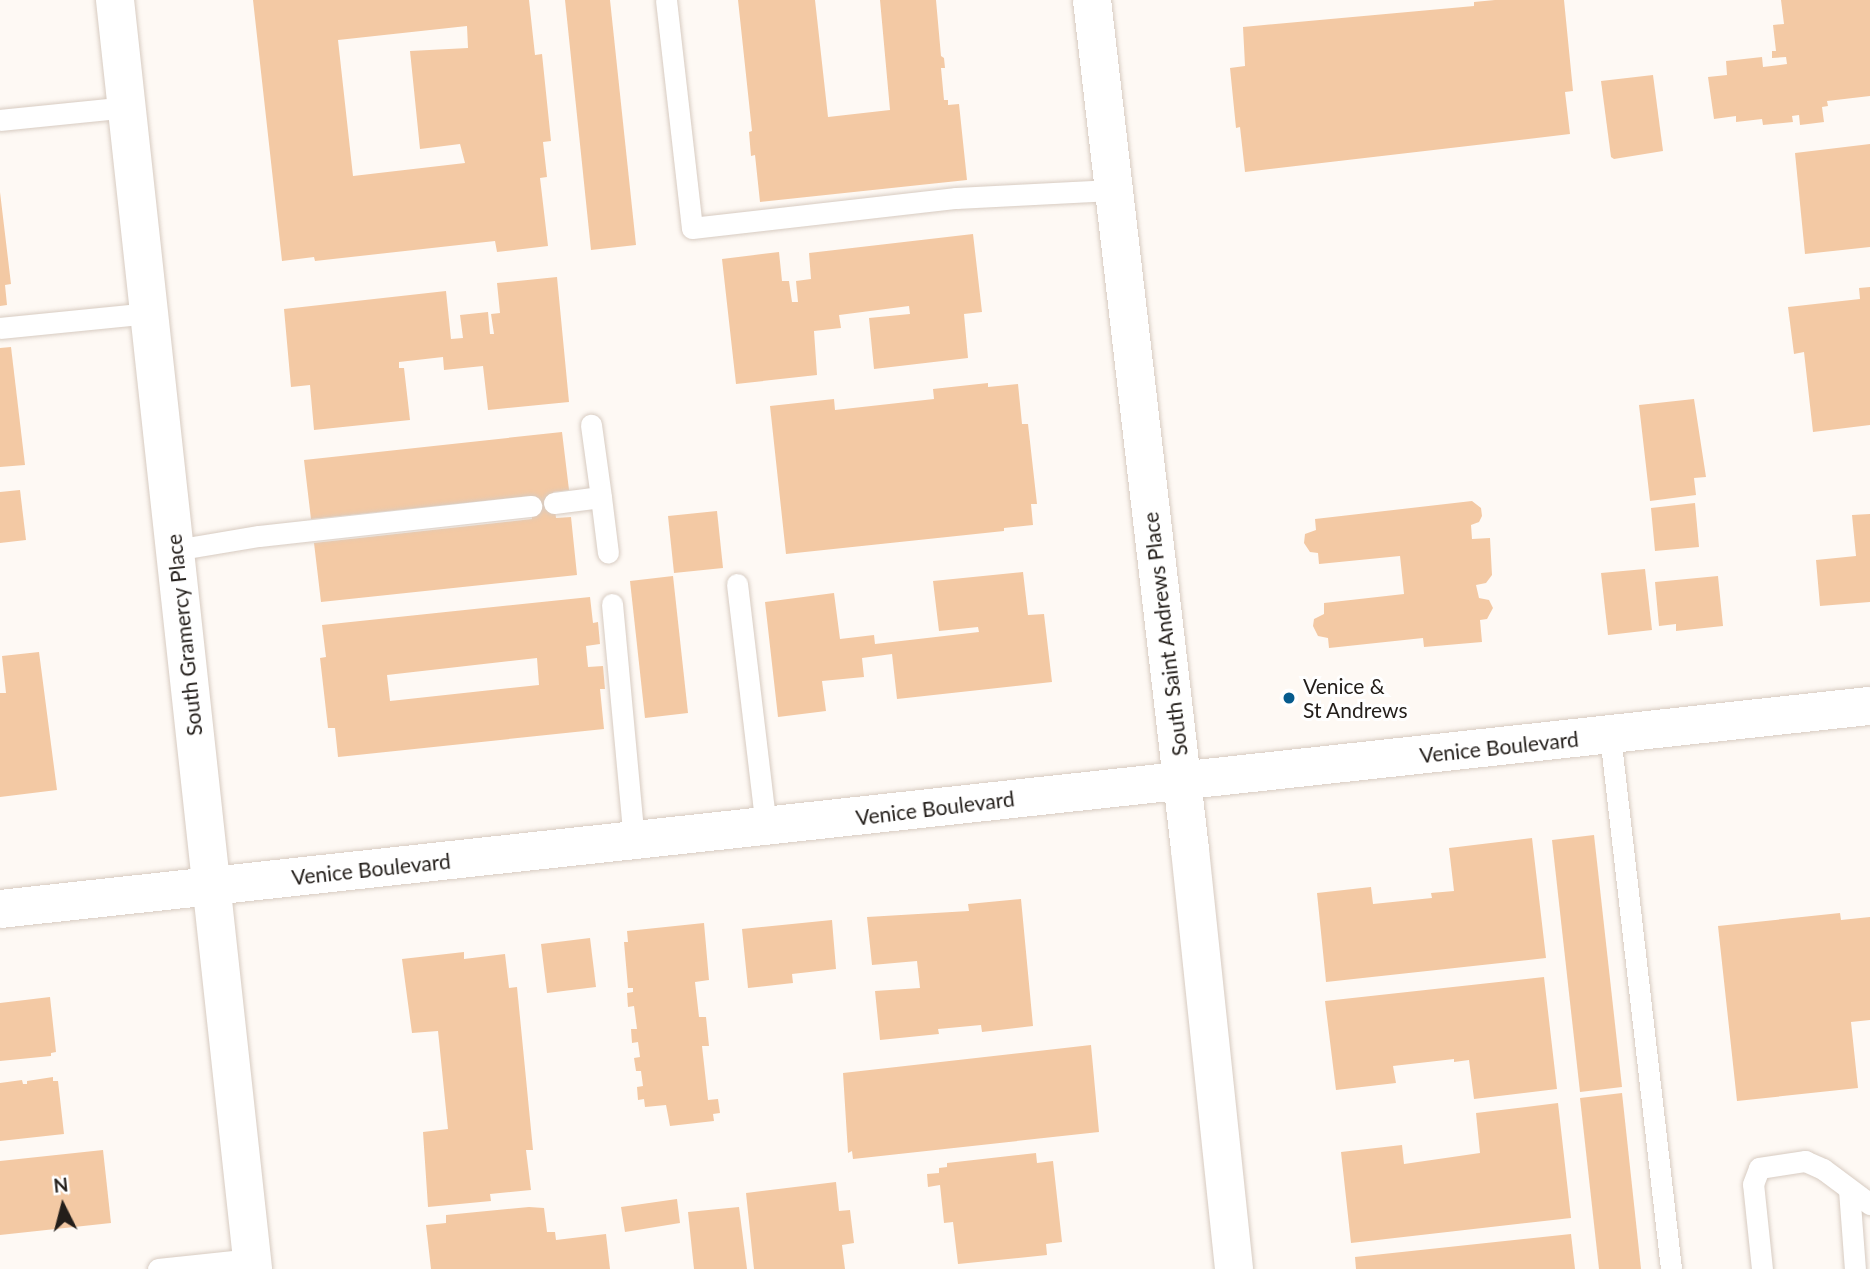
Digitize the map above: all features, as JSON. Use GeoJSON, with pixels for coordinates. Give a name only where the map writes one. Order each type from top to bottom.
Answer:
{"type":"FeatureCollection","features":[{"type":"Feature","properties":{"kind":"street","name":"South Gramercy Place"},"geometry":{"type":"LineString","coordinates":[[115,0],[252,1264]]}},
{"type":"Feature","properties":{"kind":"street","name":"South Saint Andrews Place"},"geometry":{"type":"LineString","coordinates":[[1091,0],[1182,780],[1234,1269]]}},
{"type":"Feature","properties":{"kind":"street","name":"Venice Boulevard"},"geometry":{"type":"LineString","coordinates":[[0,909],[766,828],[1870,706]]}},
{"type":"Feature","properties":{"kind":"lane"},"geometry":{"type":"LineString","coordinates":[[666,0],[692,228],[956,198],[1112,190]]}},
{"type":"Feature","properties":{"kind":"lane"},"geometry":{"type":"LineString","coordinates":[[0,120],[127,107]]}},
{"type":"Feature","properties":{"kind":"lane"},"geometry":{"type":"LineString","coordinates":[[0,328],[149,313]]}},
{"type":"Feature","properties":{"kind":"lane"},"geometry":{"type":"LineString","coordinates":[[592,425],[608,554]]}},
{"type":"Feature","properties":{"kind":"lane"},"geometry":{"type":"LineString","coordinates":[[554,503],[601,497]]}},
{"type":"Feature","properties":{"kind":"lane"},"geometry":{"type":"LineString","coordinates":[[175,550],[259,536],[531,506]]}},
{"type":"Feature","properties":{"kind":"lane"},"geometry":{"type":"LineString","coordinates":[[737,584],[766,828]]}},
{"type":"Feature","properties":{"kind":"lane"},"geometry":{"type":"LineString","coordinates":[[612,604],[634,842]]}},
{"type":"Feature","properties":{"kind":"lane"},"geometry":{"type":"LineString","coordinates":[[1610,736],[1671,1269]]}},
{"type":"Feature","properties":{"kind":"lane"},"geometry":{"type":"LineString","coordinates":[[1762,1269],[1753,1184],[1759,1168],[1805,1161],[1822,1168],[1870,1204]]}},
{"type":"Feature","properties":{"kind":"lane"},"geometry":{"type":"LineString","coordinates":[[1849,1190],[1855,1269]]}},
{"type":"Feature","properties":{"kind":"lane"},"geometry":{"type":"LineString","coordinates":[[158,1269],[252,1264]]}},
{"type":"Feature","properties":{"kind":"building"},"geometry":{"type":"Polygon","coordinates":[[[253,0],[529,0],[535,55],[542,54],[551,141],[543,142],[547,177],[540,178],[548,246],[497,252],[495,241],[315,261],[314,257],[282,261],[253,0]],[[467,26],[338,40],[353,176],[465,163],[460,144],[420,149],[410,51],[468,48],[467,26]]]}},
{"type":"Feature","properties":{"kind":"building"},"geometry":{"type":"Polygon","coordinates":[[[565,0],[610,0],[636,245],[591,250],[565,0]]]}},
{"type":"Feature","properties":{"kind":"building"},"geometry":{"type":"Polygon","coordinates":[[[738,0],[815,0],[828,117],[890,110],[880,0],[936,0],[941,56],[944,58],[945,68],[941,68],[944,100],[948,100],[948,105],[959,104],[967,180],[760,202],[755,155],[751,156],[749,132],[752,131],[738,0]]]}},
{"type":"Feature","properties":{"kind":"building"},"geometry":{"type":"Polygon","coordinates":[[[1564,0],[1573,91],[1565,92],[1570,134],[1245,172],[1240,127],[1236,128],[1230,68],[1245,66],[1243,27],[1474,6],[1474,2],[1564,0]]]}},
{"type":"Feature","properties":{"kind":"building"},"geometry":{"type":"Polygon","coordinates":[[[1781,0],[1870,0],[1870,96],[1827,101],[1828,106],[1822,107],[1824,122],[1800,125],[1799,115],[1792,116],[1793,122],[1763,125],[1762,119],[1736,122],[1736,116],[1714,119],[1708,77],[1727,75],[1726,61],[1762,57],[1763,67],[1787,64],[1786,57],[1772,58],[1772,51],[1776,51],[1773,25],[1784,24],[1781,0]]]}},
{"type":"Feature","properties":{"kind":"building"},"geometry":{"type":"Polygon","coordinates":[[[1653,75],[1663,151],[1614,159],[1611,157],[1601,81],[1653,75]]]}},
{"type":"Feature","properties":{"kind":"building"},"geometry":{"type":"Polygon","coordinates":[[[1870,144],[1870,247],[1805,254],[1795,153],[1870,144]]]}},
{"type":"Feature","properties":{"kind":"building"},"geometry":{"type":"Polygon","coordinates":[[[0,192],[11,284],[5,285],[7,305],[0,306],[0,192]]]}},
{"type":"Feature","properties":{"kind":"building"},"geometry":{"type":"Polygon","coordinates":[[[973,234],[982,312],[964,314],[968,358],[874,369],[869,318],[910,314],[909,306],[839,315],[841,328],[814,331],[817,375],[736,384],[722,259],[779,252],[782,281],[789,281],[792,302],[798,302],[796,281],[811,279],[809,253],[973,234]]]}},
{"type":"Feature","properties":{"kind":"building"},"geometry":{"type":"Polygon","coordinates":[[[557,277],[569,402],[488,410],[483,366],[444,370],[443,357],[399,362],[399,368],[404,368],[410,420],[314,430],[310,385],[291,387],[284,309],[446,291],[451,339],[463,338],[460,315],[488,312],[490,334],[494,334],[491,314],[500,313],[497,283],[557,277]]]}},
{"type":"Feature","properties":{"kind":"building"},"geometry":{"type":"Polygon","coordinates":[[[1870,287],[1870,425],[1813,432],[1804,352],[1794,354],[1788,307],[1860,299],[1859,288],[1870,287]]]}},
{"type":"Feature","properties":{"kind":"building"},"geometry":{"type":"Polygon","coordinates":[[[11,347],[25,465],[0,467],[0,348],[11,347]]]}},
{"type":"Feature","properties":{"kind":"building"},"geometry":{"type":"Polygon","coordinates":[[[988,383],[988,387],[1018,384],[1022,424],[1028,424],[1037,504],[1031,504],[1033,525],[1004,528],[1004,531],[786,554],[770,406],[834,399],[835,410],[934,399],[933,389],[988,383]]]}},
{"type":"Feature","properties":{"kind":"building"},"geometry":{"type":"Polygon","coordinates":[[[1694,399],[1706,477],[1694,478],[1696,495],[1650,501],[1639,405],[1694,399]]]}},
{"type":"Feature","properties":{"kind":"building"},"geometry":{"type":"Polygon","coordinates":[[[562,432],[569,490],[553,492],[556,518],[571,517],[577,575],[321,602],[314,543],[532,519],[530,496],[311,519],[304,460],[562,432]]]}},
{"type":"Feature","properties":{"kind":"building"},"geometry":{"type":"Polygon","coordinates":[[[20,490],[26,540],[0,543],[0,492],[20,490]]]}},
{"type":"Feature","properties":{"kind":"building"},"geometry":{"type":"Polygon","coordinates":[[[1472,501],[1481,508],[1482,516],[1479,522],[1471,525],[1472,539],[1490,538],[1492,575],[1486,583],[1476,585],[1479,598],[1489,600],[1493,608],[1487,619],[1480,620],[1482,642],[1424,647],[1423,638],[1329,648],[1328,638],[1318,636],[1313,626],[1314,619],[1324,614],[1324,603],[1404,594],[1400,556],[1319,564],[1318,553],[1310,552],[1304,543],[1305,534],[1316,530],[1315,519],[1472,501]]]}},
{"type":"Feature","properties":{"kind":"building"},"geometry":{"type":"Polygon","coordinates":[[[1695,503],[1699,547],[1655,551],[1651,508],[1695,503]]]}},
{"type":"Feature","properties":{"kind":"building"},"geometry":{"type":"Polygon","coordinates":[[[717,511],[723,568],[674,573],[668,516],[717,511]]]}},
{"type":"Feature","properties":{"kind":"building"},"geometry":{"type":"Polygon","coordinates":[[[1870,514],[1870,602],[1820,606],[1816,560],[1856,556],[1852,515],[1870,514]]]}},
{"type":"Feature","properties":{"kind":"building"},"geometry":{"type":"Polygon","coordinates":[[[1645,569],[1652,630],[1608,635],[1601,573],[1645,569]]]}},
{"type":"Feature","properties":{"kind":"building"},"geometry":{"type":"Polygon","coordinates":[[[1023,572],[1028,615],[1044,614],[1052,682],[897,699],[892,654],[862,658],[864,677],[822,681],[826,711],[778,717],[765,602],[834,593],[840,639],[874,635],[875,644],[979,632],[978,627],[939,631],[933,581],[1023,572]]]}},
{"type":"Feature","properties":{"kind":"building"},"geometry":{"type":"Polygon","coordinates":[[[673,576],[688,713],[645,718],[630,581],[673,576]]]}},
{"type":"Feature","properties":{"kind":"building"},"geometry":{"type":"Polygon","coordinates":[[[1718,576],[1723,626],[1676,631],[1676,624],[1659,626],[1655,582],[1718,576]]]}},
{"type":"Feature","properties":{"kind":"building"},"geometry":{"type":"Polygon","coordinates":[[[590,597],[593,623],[598,622],[600,644],[586,646],[588,667],[603,666],[605,689],[600,689],[604,729],[338,757],[335,728],[328,728],[320,658],[326,657],[322,625],[590,597]],[[537,658],[387,675],[390,701],[539,685],[537,658]]]}},
{"type":"Feature","properties":{"kind":"building"},"geometry":{"type":"Polygon","coordinates":[[[39,652],[57,790],[0,797],[0,693],[6,693],[2,656],[39,652]]]}},
{"type":"Feature","properties":{"kind":"building"},"geometry":{"type":"Polygon","coordinates":[[[1594,835],[1622,1087],[1580,1092],[1552,840],[1594,835]]]}},
{"type":"Feature","properties":{"kind":"building"},"geometry":{"type":"Polygon","coordinates":[[[1532,838],[1546,958],[1326,982],[1317,893],[1371,887],[1373,904],[1432,898],[1431,893],[1454,891],[1449,848],[1532,838]]]}},
{"type":"Feature","properties":{"kind":"building"},"geometry":{"type":"Polygon","coordinates":[[[1021,899],[1033,1026],[982,1032],[981,1025],[938,1029],[939,1034],[880,1040],[875,991],[920,988],[917,961],[872,965],[867,917],[969,911],[968,904],[1021,899]]]}},
{"type":"Feature","properties":{"kind":"building"},"geometry":{"type":"Polygon","coordinates":[[[1840,913],[1841,920],[1870,917],[1870,1020],[1851,1022],[1858,1088],[1737,1101],[1718,926],[1840,913]]]}},
{"type":"Feature","properties":{"kind":"building"},"geometry":{"type":"Polygon","coordinates":[[[832,920],[836,969],[792,974],[793,983],[748,988],[742,929],[832,920]]]}},
{"type":"Feature","properties":{"kind":"building"},"geometry":{"type":"Polygon","coordinates":[[[704,923],[709,980],[695,982],[699,1017],[706,1017],[709,1046],[702,1046],[708,1100],[718,1099],[720,1113],[713,1114],[714,1121],[670,1126],[666,1105],[645,1107],[644,1099],[638,1100],[637,1087],[643,1086],[641,1071],[636,1071],[634,1058],[640,1057],[638,1042],[632,1043],[631,1029],[637,1029],[634,1006],[628,1007],[627,993],[633,992],[633,988],[628,988],[624,942],[628,942],[627,931],[704,923]]]}},
{"type":"Feature","properties":{"kind":"building"},"geometry":{"type":"Polygon","coordinates":[[[590,938],[596,987],[547,993],[541,944],[590,938]]]}},
{"type":"Feature","properties":{"kind":"building"},"geometry":{"type":"Polygon","coordinates":[[[464,952],[464,959],[505,954],[509,988],[517,987],[533,1150],[526,1150],[531,1190],[490,1194],[491,1201],[428,1207],[423,1132],[448,1129],[438,1031],[412,1033],[402,959],[464,952]]]}},
{"type":"Feature","properties":{"kind":"building"},"geometry":{"type":"Polygon","coordinates":[[[1544,977],[1557,1089],[1474,1099],[1469,1060],[1454,1062],[1454,1059],[1393,1066],[1396,1083],[1336,1090],[1325,1001],[1544,977]]]}},
{"type":"Feature","properties":{"kind":"building"},"geometry":{"type":"Polygon","coordinates":[[[50,997],[56,1052],[51,1053],[51,1056],[0,1061],[0,1003],[50,997]]]}},
{"type":"Feature","properties":{"kind":"building"},"geometry":{"type":"Polygon","coordinates":[[[1091,1045],[1099,1132],[853,1159],[852,1151],[848,1153],[843,1073],[1091,1045]]]}},
{"type":"Feature","properties":{"kind":"building"},"geometry":{"type":"Polygon","coordinates":[[[53,1077],[53,1081],[58,1081],[64,1134],[0,1141],[0,1083],[22,1080],[23,1084],[27,1084],[27,1081],[53,1077]]]}},
{"type":"Feature","properties":{"kind":"building"},"geometry":{"type":"Polygon","coordinates":[[[1622,1093],[1641,1269],[1599,1269],[1580,1098],[1622,1093]]]}},
{"type":"Feature","properties":{"kind":"building"},"geometry":{"type":"Polygon","coordinates":[[[1558,1103],[1571,1218],[1351,1243],[1341,1152],[1402,1145],[1404,1164],[1480,1153],[1476,1113],[1558,1103]]]}},
{"type":"Feature","properties":{"kind":"building"},"geometry":{"type":"Polygon","coordinates":[[[103,1150],[111,1223],[0,1235],[0,1161],[103,1150]]]}},
{"type":"Feature","properties":{"kind":"building"},"geometry":{"type":"Polygon","coordinates":[[[1036,1153],[1037,1163],[1053,1161],[1062,1242],[1046,1244],[1047,1255],[958,1264],[953,1222],[944,1223],[940,1185],[928,1187],[927,1174],[939,1173],[939,1168],[947,1167],[947,1163],[1036,1153]]]}},
{"type":"Feature","properties":{"kind":"building"},"geometry":{"type":"Polygon","coordinates":[[[836,1182],[839,1211],[850,1210],[854,1243],[842,1245],[845,1269],[754,1269],[746,1193],[836,1182]]]}},
{"type":"Feature","properties":{"kind":"building"},"geometry":{"type":"Polygon","coordinates":[[[677,1199],[680,1223],[625,1232],[621,1207],[677,1199]]]}},
{"type":"Feature","properties":{"kind":"building"},"geometry":{"type":"Polygon","coordinates":[[[739,1207],[747,1269],[694,1269],[688,1212],[739,1207]]]}},
{"type":"Feature","properties":{"kind":"building"},"geometry":{"type":"Polygon","coordinates":[[[544,1208],[547,1232],[555,1232],[556,1240],[606,1234],[610,1269],[431,1269],[426,1225],[446,1223],[446,1215],[544,1208]]]}},
{"type":"Feature","properties":{"kind":"building"},"geometry":{"type":"Polygon","coordinates":[[[1571,1234],[1575,1269],[1356,1269],[1355,1257],[1571,1234]]]}},
{"type":"Feature","properties":{"kind":"place","name":"Venice & St Andrews"},"geometry":{"type":"Point","coordinates":[1289,698]}}]}
